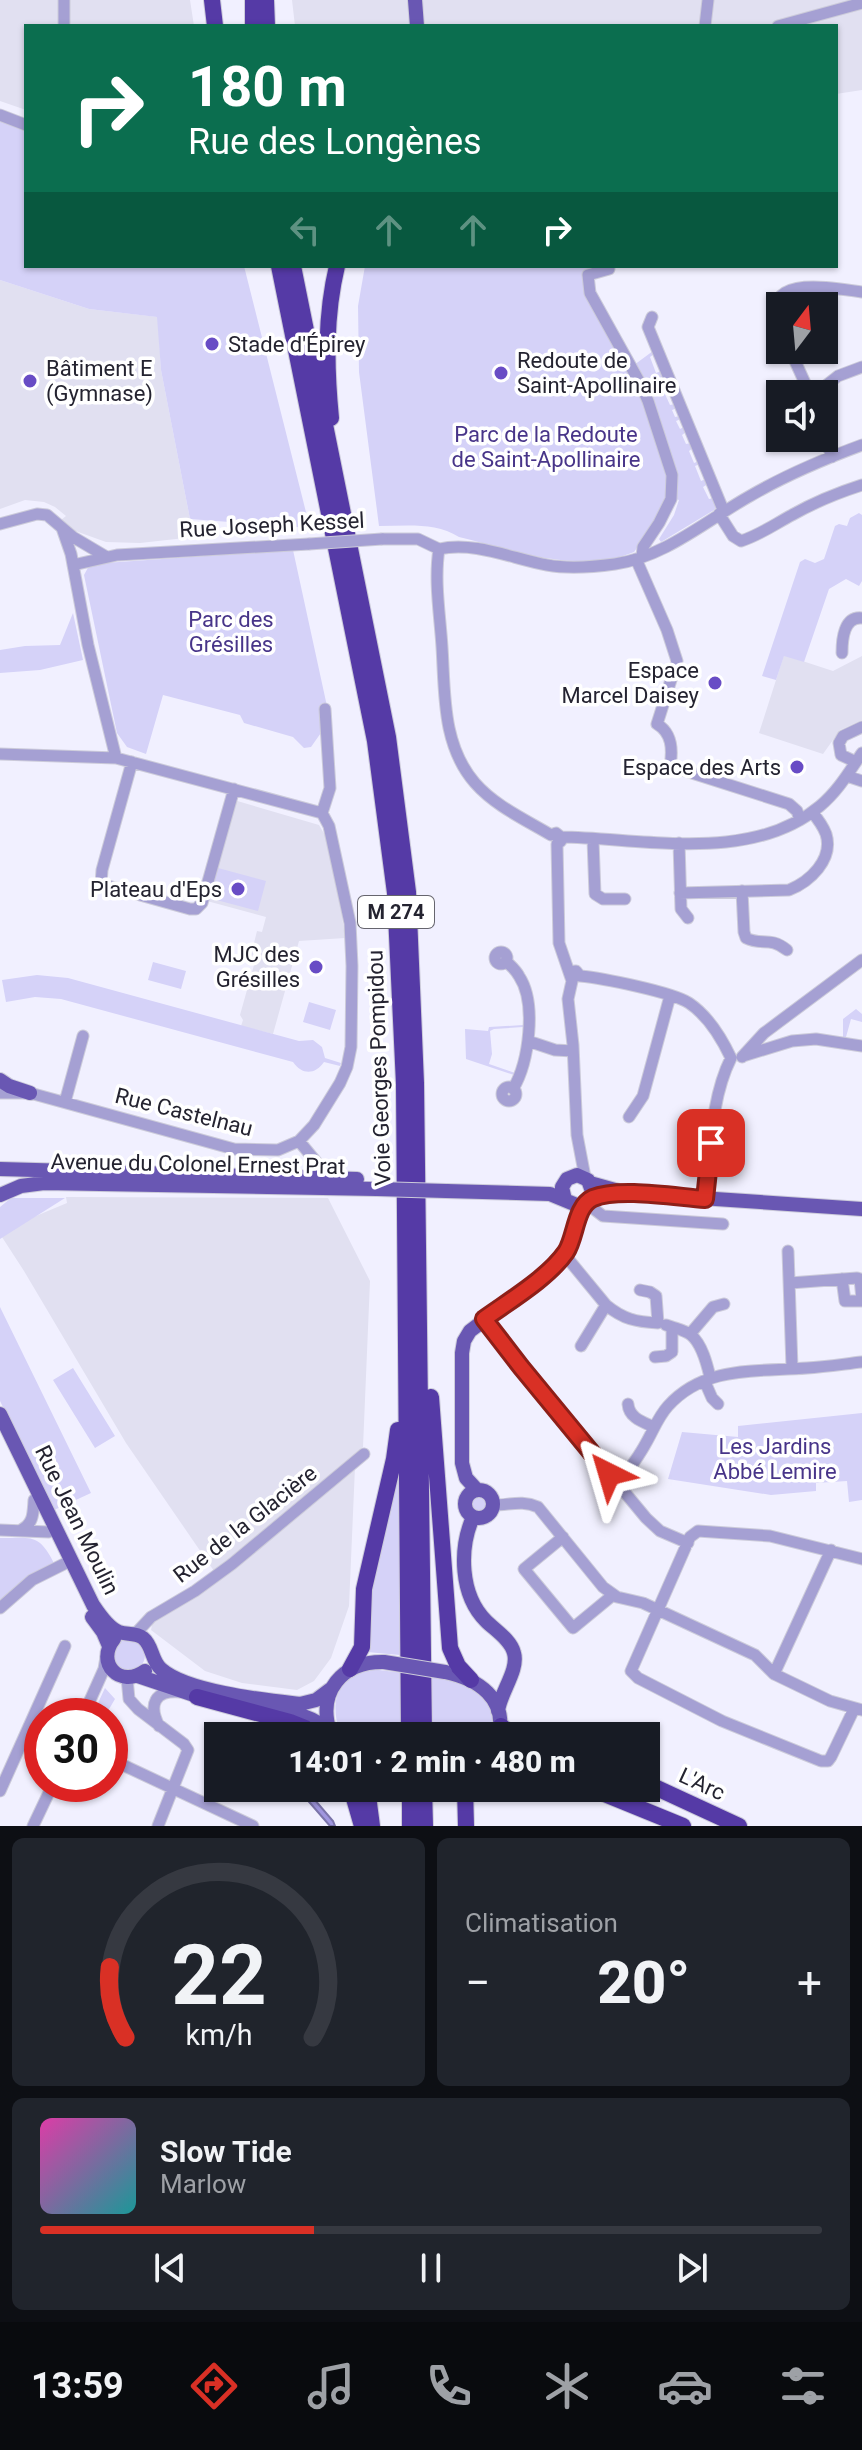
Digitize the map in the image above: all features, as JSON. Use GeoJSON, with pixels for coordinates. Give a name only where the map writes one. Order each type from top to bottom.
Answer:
{"type":"FeatureCollection","features":[{"type":"Feature","properties":{"kind":"highway"},"geometry":{"type":"LineString","coordinates":[[212,0],[215,24]]}},
{"type":"Feature","properties":{"kind":"highway"},"geometry":{"type":"LineString","coordinates":[[253,0],[253,24]]}},
{"type":"Feature","properties":{"kind":"highway"},"geometry":{"type":"LineString","coordinates":[[266,0],[267,24]]}},
{"type":"Feature","properties":{"kind":"highway","name":"Voie Georges Pompidou"},"geometry":{"type":"LineString","coordinates":[[279,268],[364,685],[387,828],[398,950],[404,1084],[409,1722]]}},
{"type":"Feature","properties":{"kind":"highway","name":"Voie Georges Pompidou"},"geometry":{"type":"LineString","coordinates":[[293,268],[388,737],[408,892],[415,1031],[420,1276],[424,1722]]}},
{"type":"Feature","properties":{"kind":"highway"},"geometry":{"type":"LineString","coordinates":[[337,268],[327,324],[327,367],[341,503]]}},
{"type":"Feature","properties":{"kind":"highway"},"geometry":{"type":"LineString","coordinates":[[420,1276],[450,1648],[458,1666],[474,1681]]}},
{"type":"Feature","properties":{"kind":"highway"},"geometry":{"type":"LineString","coordinates":[[350,1669],[362,1647],[362,1599],[394,1459],[406,1347]]}},
{"type":"Feature","properties":{"kind":"highway"},"geometry":{"type":"LineString","coordinates":[[191,1695],[290,1722]]}},
{"type":"Feature","properties":{"kind":"highway","name":"L'Arc"},"geometry":{"type":"LineString","coordinates":[[660,1789],[739,1826]]}},
{"type":"Feature","properties":{"kind":"highway"},"geometry":{"type":"LineString","coordinates":[[355,1802],[362,1826]]}},
{"type":"Feature","properties":{"kind":"highway"},"geometry":{"type":"LineString","coordinates":[[369,1802],[372,1826]]}},
{"type":"Feature","properties":{"kind":"highway"},"geometry":{"type":"LineString","coordinates":[[410,1802],[410,1826]]}},
{"type":"Feature","properties":{"kind":"highway"},"geometry":{"type":"LineString","coordinates":[[424,1802],[425,1826]]}},
{"type":"Feature","properties":{"kind":"highway"},"geometry":{"type":"LineString","coordinates":[[465,1802],[466,1826]]}},
{"type":"Feature","properties":{"kind":"highway","name":"L'Arc"},"geometry":{"type":"LineString","coordinates":[[624,1802],[683,1826]]}},
{"type":"Feature","properties":{"kind":"main road"},"geometry":{"type":"LineString","coordinates":[[415,0],[417,24]]}},
{"type":"Feature","properties":{"kind":"main road"},"geometry":{"type":"LineString","coordinates":[[0,1080],[30,1093]]}},
{"type":"Feature","properties":{"kind":"main road","name":"Avenue du Colonel Ernest Prat"},"geometry":{"type":"LineString","coordinates":[[4,1168],[340,1178],[377,1184]]}},
{"type":"Feature","properties":{"kind":"main road"},"geometry":{"type":"LineString","coordinates":[[446,1186],[550,1185],[577,1175],[626,1193],[862,1209]]}},
{"type":"Feature","properties":{"kind":"main road"},"geometry":{"type":"LineString","coordinates":[[566,1180],[562,1194],[579,1202]]}},
{"type":"Feature","properties":{"kind":"main road"},"geometry":{"type":"LineString","coordinates":[[477,1490],[469,1494],[465,1502],[467,1511],[473,1517],[487,1516],[494,1505],[489,1493],[477,1490],[466,1478],[462,1463],[462,1353],[467,1336],[484,1319],[528,1287],[567,1249],[579,1202],[592,1191],[587,1180]]}},
{"type":"Feature","properties":{"kind":"main road","name":"Avenue du Colonel Ernest Prat"},"geometry":{"type":"LineString","coordinates":[[0,1195],[21,1186],[44,1183],[446,1186]]}},
{"type":"Feature","properties":{"kind":"main road"},"geometry":{"type":"LineString","coordinates":[[446,1186],[550,1194],[579,1202],[626,1193]]}},
{"type":"Feature","properties":{"kind":"main road","name":"Rue Jean Moulin"},"geometry":{"type":"LineString","coordinates":[[0,1414],[93,1605],[115,1630],[139,1639],[165,1672],[203,1688],[305,1704],[320,1698],[332,1688]]}},
{"type":"Feature","properties":{"kind":"main road","name":"Rue Jean Moulin"},"geometry":{"type":"LineString","coordinates":[[0,1430],[64,1564],[89,1613],[103,1632],[108,1651]]}},
{"type":"Feature","properties":{"kind":"main road"},"geometry":{"type":"LineString","coordinates":[[473,1517],[467,1531],[467,1589],[476,1610],[512,1647],[515,1659],[513,1671],[502,1691],[503,1722]]}},
{"type":"Feature","properties":{"kind":"main road"},"geometry":{"type":"LineString","coordinates":[[129,1677],[149,1666],[139,1639],[116,1637],[108,1651],[111,1668],[129,1677],[191,1695]]}},
{"type":"Feature","properties":{"kind":"main road"},"geometry":{"type":"LineString","coordinates":[[325,1722],[332,1688],[350,1669],[369,1663],[384,1662],[445,1672],[474,1681],[500,1681],[513,1671]]}},
{"type":"Feature","properties":{"kind":"main road"},"geometry":{"type":"LineString","coordinates":[[474,1681],[489,1693],[501,1722]]}},
{"type":"Feature","properties":{"kind":"street"},"geometry":{"type":"LineString","coordinates":[[62,24],[64,0]]}},
{"type":"Feature","properties":{"kind":"street"},"geometry":{"type":"LineString","coordinates":[[705,24],[708,0]]}},
{"type":"Feature","properties":{"kind":"street"},"geometry":{"type":"LineString","coordinates":[[785,24],[862,3]]}},
{"type":"Feature","properties":{"kind":"street"},"geometry":{"type":"LineString","coordinates":[[0,115],[24,124]]}},
{"type":"Feature","properties":{"kind":"street"},"geometry":{"type":"LineString","coordinates":[[609,269],[588,275],[590,293],[640,383],[672,475],[671,499],[639,558],[677,661],[657,724],[668,733],[670,766],[789,804],[797,811],[800,820]]}},
{"type":"Feature","properties":{"kind":"street"},"geometry":{"type":"LineString","coordinates":[[782,292],[811,288],[862,292]]}},
{"type":"Feature","properties":{"kind":"street"},"geometry":{"type":"LineString","coordinates":[[652,317],[648,327],[733,536],[741,541],[776,526],[824,497],[862,485]]}},
{"type":"Feature","properties":{"kind":"street"},"geometry":{"type":"LineString","coordinates":[[832,380],[862,367]]}},
{"type":"Feature","properties":{"kind":"street","name":"Rue Joseph Kessel"},"geometry":{"type":"LineString","coordinates":[[72,559],[418,539],[439,549],[455,546],[472,548],[556,566],[589,567],[639,558],[666,548],[777,482],[862,445]]}},
{"type":"Feature","properties":{"kind":"street"},"geometry":{"type":"LineString","coordinates":[[830,452],[832,457]]}},
{"type":"Feature","properties":{"kind":"street"},"geometry":{"type":"LineString","coordinates":[[0,524],[47,515],[105,556]]}},
{"type":"Feature","properties":{"kind":"street"},"geometry":{"type":"LineString","coordinates":[[62,528],[72,559],[88,645],[116,758]]}},
{"type":"Feature","properties":{"kind":"street"},"geometry":{"type":"LineString","coordinates":[[439,549],[437,573],[445,704],[452,742],[475,783],[509,810],[557,839],[738,842],[782,828],[812,812],[847,776],[859,757]]}},
{"type":"Feature","properties":{"kind":"street"},"geometry":{"type":"LineString","coordinates":[[842,653],[848,624],[853,618],[862,618]]}},
{"type":"Feature","properties":{"kind":"street"},"geometry":{"type":"LineString","coordinates":[[325,709],[330,788],[322,813],[329,826],[350,923],[351,1047],[340,1083],[314,1125],[299,1141],[322,1169],[340,1178]]}},
{"type":"Feature","properties":{"kind":"street"},"geometry":{"type":"LineString","coordinates":[[859,757],[847,759],[841,755],[839,743],[843,736],[862,727]]}},
{"type":"Feature","properties":{"kind":"street"},"geometry":{"type":"LineString","coordinates":[[0,754],[116,758],[322,813]]}},
{"type":"Feature","properties":{"kind":"street"},"geometry":{"type":"LineString","coordinates":[[132,762],[102,870],[101,884],[190,909],[196,909],[202,903],[234,789]]}},
{"type":"Feature","properties":{"kind":"street"},"geometry":{"type":"LineString","coordinates":[[847,776],[862,781]]}},
{"type":"Feature","properties":{"kind":"street"},"geometry":{"type":"LineString","coordinates":[[680,893],[789,890],[804,884],[824,859],[827,845],[826,834],[812,812]]}},
{"type":"Feature","properties":{"kind":"street"},"geometry":{"type":"LineString","coordinates":[[557,839],[559,943],[574,977],[568,999],[577,1135],[587,1180]]}},
{"type":"Feature","properties":{"kind":"street"},"geometry":{"type":"LineString","coordinates":[[593,840],[595,894],[603,899],[625,899]]}},
{"type":"Feature","properties":{"kind":"street"},"geometry":{"type":"LineString","coordinates":[[679,843],[681,909],[688,918]]}},
{"type":"Feature","properties":{"kind":"street"},"geometry":{"type":"LineString","coordinates":[[742,891],[746,938],[753,941],[773,940],[787,950]]}},
{"type":"Feature","properties":{"kind":"street"},"geometry":{"type":"LineString","coordinates":[[705,1199],[717,1102],[724,1072],[764,1033],[862,960]]}},
{"type":"Feature","properties":{"kind":"street"},"geometry":{"type":"LineString","coordinates":[[506,961],[518,974],[526,991],[528,1041],[520,1075],[513,1089]]}},
{"type":"Feature","properties":{"kind":"street"},"geometry":{"type":"LineString","coordinates":[[574,977],[597,977],[686,1002],[700,1013],[736,1057]]}},
{"type":"Feature","properties":{"kind":"street"},"geometry":{"type":"LineString","coordinates":[[629,1117],[643,1096],[670,996]]}},
{"type":"Feature","properties":{"kind":"street"},"geometry":{"type":"LineString","coordinates":[[65,1102],[83,1036]]}},
{"type":"Feature","properties":{"kind":"street"},"geometry":{"type":"LineString","coordinates":[[736,1057],[792,1041],[816,1039],[862,1046]]}},
{"type":"Feature","properties":{"kind":"street"},"geometry":{"type":"LineString","coordinates":[[528,1041],[555,1050],[573,1051]]}},
{"type":"Feature","properties":{"kind":"street","name":"Rue Castelnau"},"geometry":{"type":"LineString","coordinates":[[0,1093],[30,1093],[234,1149],[278,1150],[299,1141]]}},
{"type":"Feature","properties":{"kind":"street"},"geometry":{"type":"LineString","coordinates":[[566,1180],[577,1135]]}},
{"type":"Feature","properties":{"kind":"street"},"geometry":{"type":"LineString","coordinates":[[579,1202],[603,1216],[723,1224]]}},
{"type":"Feature","properties":{"kind":"street"},"geometry":{"type":"LineString","coordinates":[[567,1249],[606,1305],[618,1315],[628,1320],[658,1323],[690,1334],[703,1354],[712,1398],[718,1404]]}},
{"type":"Feature","properties":{"kind":"street"},"geometry":{"type":"LineString","coordinates":[[788,1251],[792,1367]]}},
{"type":"Feature","properties":{"kind":"street"},"geometry":{"type":"LineString","coordinates":[[790,1283],[842,1279],[859,1278],[862,1300],[845,1301],[842,1279]]}},
{"type":"Feature","properties":{"kind":"street"},"geometry":{"type":"LineString","coordinates":[[640,1290],[656,1296],[658,1323]]}},
{"type":"Feature","properties":{"kind":"street"},"geometry":{"type":"LineString","coordinates":[[690,1334],[713,1307],[724,1304]]}},
{"type":"Feature","properties":{"kind":"street"},"geometry":{"type":"LineString","coordinates":[[581,1346],[606,1305]]}},
{"type":"Feature","properties":{"kind":"street"},"geometry":{"type":"LineString","coordinates":[[484,1319],[657,1529],[688,1543]]}},
{"type":"Feature","properties":{"kind":"street"},"geometry":{"type":"LineString","coordinates":[[655,1357],[672,1352],[672,1327]]}},
{"type":"Feature","properties":{"kind":"street"},"geometry":{"type":"LineString","coordinates":[[618,1484],[671,1403],[707,1380],[734,1372],[862,1362]]}},
{"type":"Feature","properties":{"kind":"street"},"geometry":{"type":"LineString","coordinates":[[628,1404],[633,1416],[654,1427]]}},
{"type":"Feature","properties":{"kind":"street","name":"Rue de la Glacière"},"geometry":{"type":"LineString","coordinates":[[139,1639],[144,1634],[147,1620],[232,1564],[364,1454]]}},
{"type":"Feature","properties":{"kind":"street"},"geometry":{"type":"LineString","coordinates":[[21,1530],[28,1526],[32,1518],[34,1500]]}},
{"type":"Feature","properties":{"kind":"street"},"geometry":{"type":"LineString","coordinates":[[494,1505],[529,1503],[538,1507],[603,1587],[613,1595],[658,1610],[755,1655],[774,1674],[830,1701],[858,1709],[831,1758],[824,1761],[772,1742],[670,1695],[631,1671],[658,1610],[688,1543],[698,1531],[770,1536],[862,1559]]}},
{"type":"Feature","properties":{"kind":"street"},"geometry":{"type":"LineString","coordinates":[[0,1530],[49,1532]]}},
{"type":"Feature","properties":{"kind":"street"},"geometry":{"type":"LineString","coordinates":[[563,1537],[524,1569],[573,1628],[613,1595]]}},
{"type":"Feature","properties":{"kind":"street"},"geometry":{"type":"LineString","coordinates":[[774,1674],[831,1550]]}},
{"type":"Feature","properties":{"kind":"street"},"geometry":{"type":"LineString","coordinates":[[0,1608],[32,1580],[64,1564]]}},
{"type":"Feature","properties":{"kind":"street"},"geometry":{"type":"LineString","coordinates":[[42,1698],[65,1646]]}},
{"type":"Feature","properties":{"kind":"street"},"geometry":{"type":"LineString","coordinates":[[92,1697],[108,1651]]}},
{"type":"Feature","properties":{"kind":"street"},"geometry":{"type":"LineString","coordinates":[[92,1697],[111,1679],[129,1677],[129,1699],[188,1750],[158,1826]]}},
{"type":"Feature","properties":{"kind":"street"},"geometry":{"type":"LineString","coordinates":[[160,1726],[154,1715],[156,1699],[164,1694],[191,1695]]}},
{"type":"Feature","properties":{"kind":"street"},"geometry":{"type":"LineString","coordinates":[[0,1791],[24,1737]]}},
{"type":"Feature","properties":{"kind":"street"},"geometry":{"type":"LineString","coordinates":[[128,1767],[253,1826]]}},
{"type":"Feature","properties":{"kind":"street"},"geometry":{"type":"LineString","coordinates":[[33,1826],[44,1802]]}},
{"type":"Feature","properties":{"kind":"shaded area"},"geometry":{"type":"Polygon","coordinates":[[[0,0],[190,0],[194,24],[24,24],[24,109],[0,101],[0,0]]]}},
{"type":"Feature","properties":{"kind":"shaded area"},"geometry":{"type":"Polygon","coordinates":[[[292,0],[862,0],[862,90],[838,94],[838,24],[295,24],[292,0]]]}},
{"type":"Feature","properties":{"kind":"shaded area"},"geometry":{"type":"Polygon","coordinates":[[[0,280],[89,309],[158,317],[161,370],[190,519],[185,538],[140,543],[106,542],[56,524],[66,516],[44,502],[25,500],[0,509],[0,280]]]}},
{"type":"Feature","properties":{"kind":"shaded area"},"geometry":{"type":"Polygon","coordinates":[[[784,655],[833,671],[862,656],[862,720],[840,730],[823,754],[759,733],[784,655]]]}},
{"type":"Feature","properties":{"kind":"shaded area"},"geometry":{"type":"Polygon","coordinates":[[[234,800],[319,825],[326,837],[342,916],[345,938],[299,941],[273,1034],[241,1026],[243,1020],[240,1015],[254,965],[249,963],[257,931],[262,932],[266,917],[207,901],[234,800]]]}},
{"type":"Feature","properties":{"kind":"shaded area"},"geometry":{"type":"Polygon","coordinates":[[[66,1197],[328,1198],[370,1281],[363,1447],[345,1466],[214,1571],[126,1443],[0,1234],[0,1231],[67,1203],[66,1197]]]}},
{"type":"Feature","properties":{"kind":"shaded area"},"geometry":{"type":"Polygon","coordinates":[[[355,1467],[349,1606],[331,1658],[314,1681],[297,1690],[242,1683],[205,1671],[151,1630],[153,1620],[355,1467]]]}},
{"type":"Feature","properties":{"kind":"shaded area"},"geometry":{"type":"Polygon","coordinates":[[[309,1802],[317,1802],[333,1821],[335,1826],[330,1826],[309,1802]]]}},
{"type":"Feature","properties":{"kind":"green space","name":"Stade d'Épirey"},"geometry":{"type":"Polygon","coordinates":[[[0,113],[24,128],[24,268],[245,268],[310,528],[190,519],[161,370],[157,317],[89,309],[0,280],[0,113]]]}},
{"type":"Feature","properties":{"kind":"green space","name":"Parc de la Redoute de Saint-Apollinaire"},"geometry":{"type":"Polygon","coordinates":[[[365,268],[593,268],[594,271],[584,275],[592,309],[636,384],[668,476],[666,501],[657,521],[634,552],[613,558],[569,561],[524,554],[431,527],[379,526],[359,372],[358,306],[365,268]]]}},
{"type":"Feature","properties":{"kind":"green space"},"geometry":{"type":"Polygon","coordinates":[[[653,351],[650,357],[656,373],[661,371],[664,376],[659,379],[662,387],[667,385],[669,390],[664,392],[670,405],[675,404],[677,408],[672,410],[675,417],[680,416],[681,419],[676,421],[680,429],[684,427],[686,432],[682,435],[686,444],[691,443],[693,448],[689,451],[694,463],[699,461],[700,464],[695,466],[701,481],[706,479],[708,484],[703,487],[717,506],[661,542],[659,539],[679,500],[673,498],[634,365],[653,351]]]}},
{"type":"Feature","properties":{"kind":"green space"},"geometry":{"type":"Polygon","coordinates":[[[859,513],[862,515],[862,581],[859,586],[846,579],[829,589],[804,662],[784,656],[776,680],[762,676],[800,562],[805,559],[815,563],[824,559],[835,526],[847,526],[850,518],[859,513]]]}},
{"type":"Feature","properties":{"kind":"green space","name":"Parc des Grésilles"},"geometry":{"type":"Polygon","coordinates":[[[293,550],[330,720],[311,747],[304,748],[293,737],[244,723],[240,715],[163,695],[146,754],[127,747],[117,733],[84,575],[90,564],[293,550]]]}},
{"type":"Feature","properties":{"kind":"green space"},"geometry":{"type":"Polygon","coordinates":[[[73,613],[83,660],[40,670],[0,673],[0,650],[60,645],[73,613]]]}},
{"type":"Feature","properties":{"kind":"green space","name":"Plateau d'Eps"},"geometry":{"type":"Polygon","coordinates":[[[218,868],[266,881],[258,911],[209,898],[218,868]]]}},
{"type":"Feature","properties":{"kind":"green space"},"geometry":{"type":"Polygon","coordinates":[[[153,962],[186,971],[181,989],[148,980],[153,962]]]}},
{"type":"Feature","properties":{"kind":"green space"},"geometry":{"type":"Polygon","coordinates":[[[37,975],[68,978],[299,1041],[313,1040],[322,1047],[325,1058],[341,1063],[340,1066],[324,1062],[308,1072],[293,1062],[61,999],[35,997],[6,1002],[2,980],[37,975]]]}},
{"type":"Feature","properties":{"kind":"green space"},"geometry":{"type":"Polygon","coordinates":[[[309,1002],[336,1010],[330,1030],[303,1022],[309,1002]]]}},
{"type":"Feature","properties":{"kind":"green space"},"geometry":{"type":"Polygon","coordinates":[[[856,1009],[862,1014],[862,1022],[851,1019],[846,1037],[843,1037],[843,1019],[856,1009]]]}},
{"type":"Feature","properties":{"kind":"green space"},"geometry":{"type":"Polygon","coordinates":[[[523,1025],[490,1031],[492,1054],[489,1064],[514,1075],[466,1059],[465,1029],[488,1031],[489,1027],[523,1025]]]}},
{"type":"Feature","properties":{"kind":"green space"},"geometry":{"type":"Polygon","coordinates":[[[11,1198],[65,1198],[0,1239],[0,1207],[11,1198]]]}},
{"type":"Feature","properties":{"kind":"green space"},"geometry":{"type":"Polygon","coordinates":[[[0,1307],[91,1493],[54,1510],[0,1401],[0,1307]]]}},
{"type":"Feature","properties":{"kind":"green space"},"geometry":{"type":"Polygon","coordinates":[[[73,1368],[115,1436],[95,1448],[53,1380],[73,1368]]]}},
{"type":"Feature","properties":{"kind":"green space","name":"Les Jardins Abbé Lemire"},"geometry":{"type":"Polygon","coordinates":[[[862,1413],[862,1500],[849,1502],[847,1481],[816,1483],[816,1491],[771,1495],[668,1479],[682,1432],[738,1437],[738,1426],[862,1413]]]}},
{"type":"Feature","properties":{"kind":"green space"},"geometry":{"type":"Polygon","coordinates":[[[401,1455],[400,1655],[367,1652],[369,1593],[401,1455]]]}},
{"type":"Feature","properties":{"kind":"green space"},"geometry":{"type":"Polygon","coordinates":[[[480,1494],[487,1497],[490,1504],[487,1511],[480,1514],[473,1511],[470,1504],[473,1497],[480,1494]]]}},
{"type":"Feature","properties":{"kind":"green space"},"geometry":{"type":"Polygon","coordinates":[[[0,1538],[39,1542],[55,1565],[0,1604],[0,1538]]]}},
{"type":"Feature","properties":{"kind":"green space"},"geometry":{"type":"Polygon","coordinates":[[[129,1639],[140,1644],[145,1655],[140,1666],[129,1671],[118,1666],[113,1655],[118,1644],[129,1639]]]}},
{"type":"Feature","properties":{"kind":"green space"},"geometry":{"type":"Polygon","coordinates":[[[371,1669],[403,1673],[403,1722],[337,1722],[338,1693],[350,1678],[371,1669]]]}},
{"type":"Feature","properties":{"kind":"green space"},"geometry":{"type":"Polygon","coordinates":[[[431,1676],[466,1683],[482,1695],[492,1714],[492,1722],[430,1722],[431,1676]]]}},
{"type":"Feature","properties":{"kind":"green space"},"geometry":{"type":"Polygon","coordinates":[[[105,1688],[114,1698],[100,1698],[105,1688]]]}},
{"type":"Feature","properties":{"kind":"place","name":"Stade d'Épirey"},"geometry":{"type":"Point","coordinates":[212,344]}},
{"type":"Feature","properties":{"kind":"place","name":"Redoute de Saint-Apollinaire"},"geometry":{"type":"Point","coordinates":[501,373]}},
{"type":"Feature","properties":{"kind":"place","name":"Bâtiment E (Gymnase)"},"geometry":{"type":"Point","coordinates":[30,381]}},
{"type":"Feature","properties":{"kind":"place","name":"Espace Marcel Daisey"},"geometry":{"type":"Point","coordinates":[715,683]}},
{"type":"Feature","properties":{"kind":"place","name":"Espace des Arts"},"geometry":{"type":"Point","coordinates":[797,767]}},
{"type":"Feature","properties":{"kind":"place","name":"Plateau d'Eps"},"geometry":{"type":"Point","coordinates":[238,889]}},
{"type":"Feature","properties":{"kind":"place","name":"MJC des Grésilles"},"geometry":{"type":"Point","coordinates":[316,967]}},
{"type":"Feature","properties":{"kind":"route"},"geometry":{"type":"LineString","coordinates":[[609,1474],[484,1319],[558,1262],[571,1243],[584,1205],[590,1199],[626,1193],[705,1199],[711,1143]]}}]}
